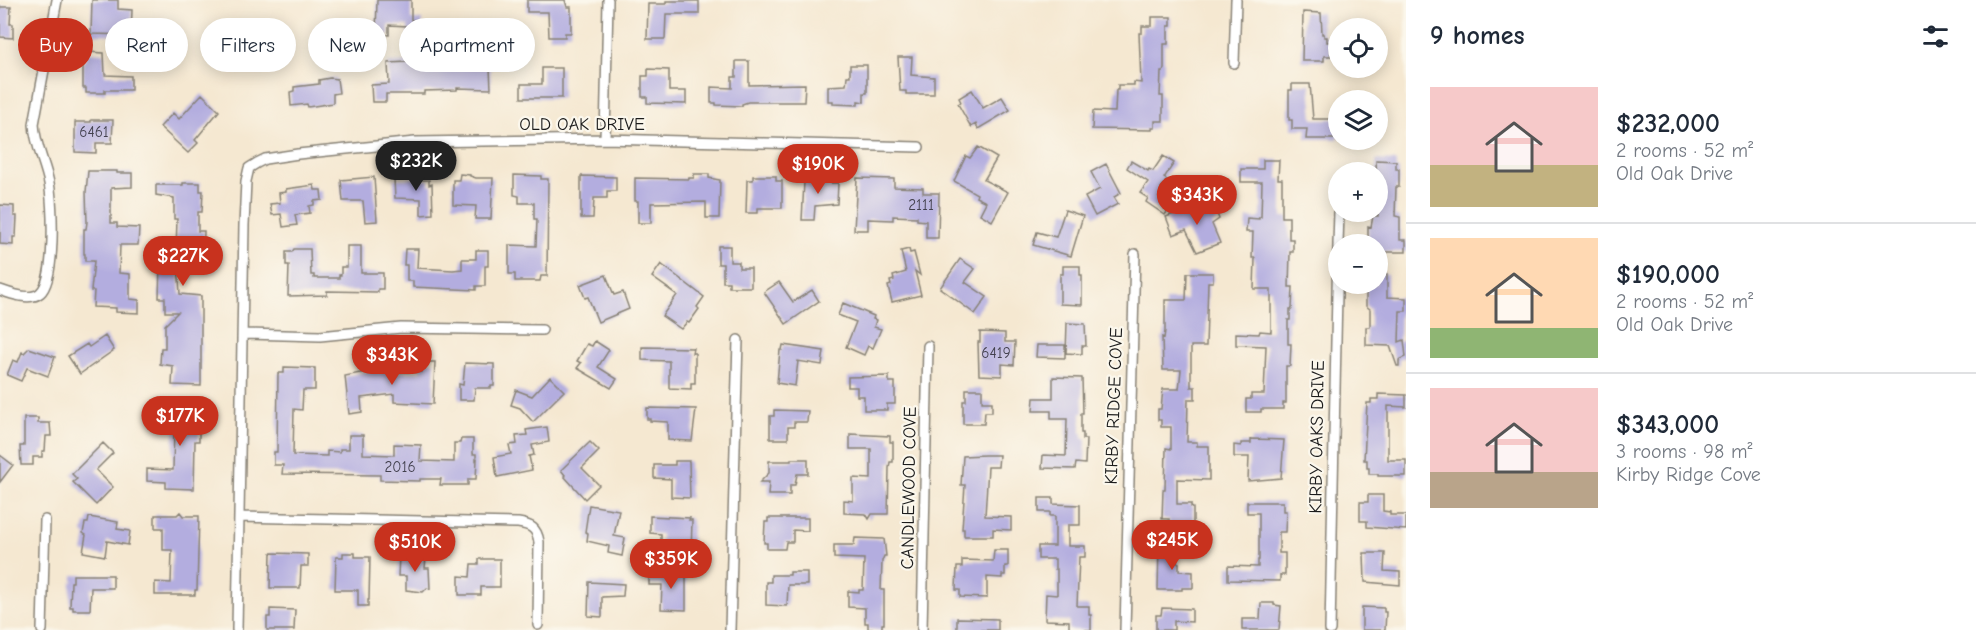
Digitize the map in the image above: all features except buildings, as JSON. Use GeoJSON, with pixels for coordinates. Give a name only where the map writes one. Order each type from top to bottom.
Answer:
{"type":"FeatureCollection","features":[{"type":"Feature","properties":{"kind":"street"},"geometry":{"type":"LineString","coordinates":[[0,290],[24,296],[39,294],[44,288],[50,269],[52,201],[37,145],[34,124],[57,0]]}},
{"type":"Feature","properties":{"kind":"street"},"geometry":{"type":"LineString","coordinates":[[605,139],[608,0]]}},
{"type":"Feature","properties":{"kind":"street"},"geometry":{"type":"LineString","coordinates":[[1234,63],[1236,0]]}},
{"type":"Feature","properties":{"kind":"street","name":"OLD OAK DRIVE"},"geometry":{"type":"LineString","coordinates":[[243,334],[246,181],[249,168],[265,159],[416,142],[605,139],[919,147]]}},
{"type":"Feature","properties":{"kind":"street","name":"KIRBY RIDGE COVE"},"geometry":{"type":"LineString","coordinates":[[1125,630],[1135,254]]}},
{"type":"Feature","properties":{"kind":"street","name":"KIRBY OAKS DRIVE"},"geometry":{"type":"LineString","coordinates":[[1330,630],[1337,294]]}},
{"type":"Feature","properties":{"kind":"street"},"geometry":{"type":"LineString","coordinates":[[237,630],[243,334],[320,336],[411,328],[542,330]]}},
{"type":"Feature","properties":{"kind":"street"},"geometry":{"type":"LineString","coordinates":[[730,630],[738,340]]}},
{"type":"Feature","properties":{"kind":"street","name":"CANDLEWOOD COVE"},"geometry":{"type":"LineString","coordinates":[[922,630],[928,346]]}},
{"type":"Feature","properties":{"kind":"street"},"geometry":{"type":"LineString","coordinates":[[240,517],[518,523],[531,526],[536,530],[539,542],[538,625]]}},
{"type":"Feature","properties":{"kind":"street"},"geometry":{"type":"LineString","coordinates":[[42,630],[45,520]]}}]}
